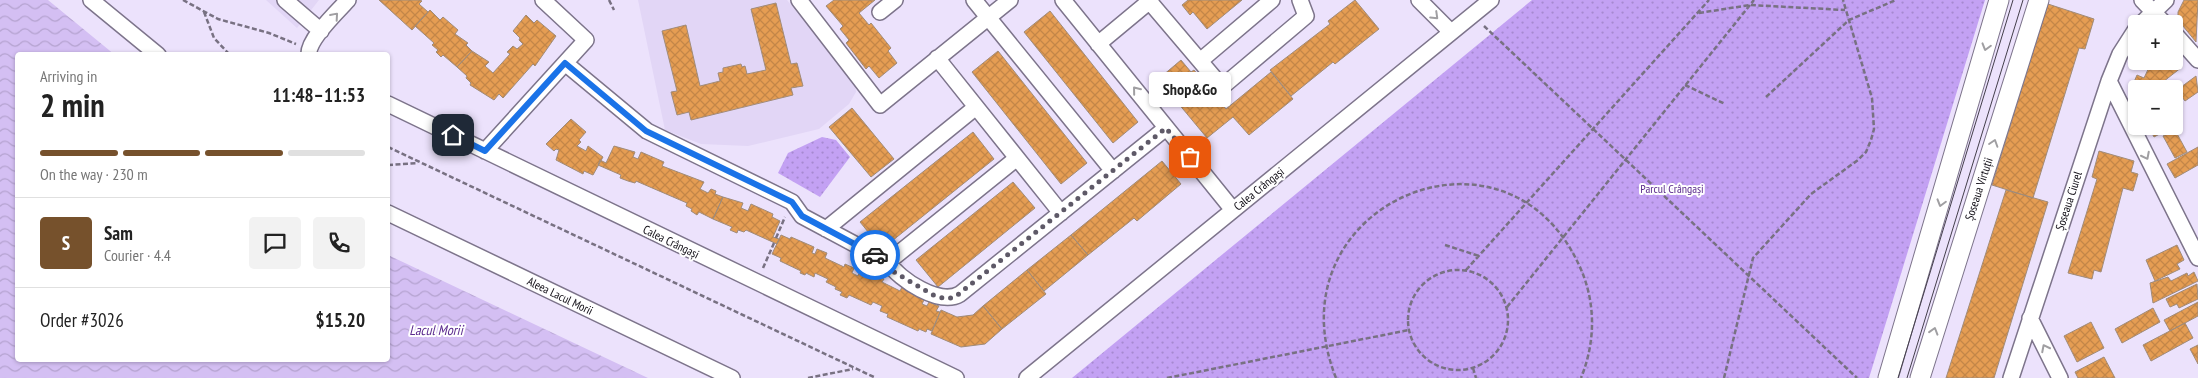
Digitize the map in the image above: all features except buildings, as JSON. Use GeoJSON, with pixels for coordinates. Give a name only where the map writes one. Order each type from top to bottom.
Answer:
{"type":"FeatureCollection","features":[{"type":"Feature","properties":{"kind":"main road"},"geometry":{"type":"LineString","coordinates":[[1888,378],[1999,0]]}},
{"type":"Feature","properties":{"kind":"main road","name":"Șoseaua Virtuții"},"geometry":{"type":"LineString","coordinates":[[1920,378],[2039,0]]}},
{"type":"Feature","properties":{"kind":"street"},"geometry":{"type":"LineString","coordinates":[[91,0],[154,52]]}},
{"type":"Feature","properties":{"kind":"street"},"geometry":{"type":"LineString","coordinates":[[285,0],[314,43],[348,0]]}},
{"type":"Feature","properties":{"kind":"street"},"geometry":{"type":"LineString","coordinates":[[485,151],[586,40],[543,0]]}},
{"type":"Feature","properties":{"kind":"street"},"geometry":{"type":"LineString","coordinates":[[799,0],[880,105],[1010,0]]}},
{"type":"Feature","properties":{"kind":"street"},"geometry":{"type":"LineString","coordinates":[[880,12],[895,0]]}},
{"type":"Feature","properties":{"kind":"street"},"geometry":{"type":"LineString","coordinates":[[974,0],[1113,171]]}},
{"type":"Feature","properties":{"kind":"street"},"geometry":{"type":"LineString","coordinates":[[1063,0],[1233,210]]}},
{"type":"Feature","properties":{"kind":"street"},"geometry":{"type":"LineString","coordinates":[[1200,61],[1272,0]]}},
{"type":"Feature","properties":{"kind":"street"},"geometry":{"type":"LineString","coordinates":[[1098,44],[1150,1],[1222,87],[1306,16],[1300,0]]}},
{"type":"Feature","properties":{"kind":"street"},"geometry":{"type":"LineString","coordinates":[[1419,0],[1452,32]]}},
{"type":"Feature","properties":{"kind":"street","name":"Calea Crângași"},"geometry":{"type":"LineString","coordinates":[[1027,378],[1491,0]]}},
{"type":"Feature","properties":{"kind":"street"},"geometry":{"type":"LineString","coordinates":[[2142,0],[2157,15]]}},
{"type":"Feature","properties":{"kind":"street"},"geometry":{"type":"LineString","coordinates":[[2149,15],[2166,0]]}},
{"type":"Feature","properties":{"kind":"street","name":"Șoseaua Ciurel"},"geometry":{"type":"LineString","coordinates":[[2011,378],[2109,81],[2120,54],[2128,42]]}},
{"type":"Feature","properties":{"kind":"street"},"geometry":{"type":"LineString","coordinates":[[2183,43],[2198,60]]}},
{"type":"Feature","properties":{"kind":"street"},"geometry":{"type":"LineString","coordinates":[[937,58],[1061,213]]}},
{"type":"Feature","properties":{"kind":"street"},"geometry":{"type":"LineString","coordinates":[[565,63],[646,131],[792,202],[802,216],[888,262],[894,272],[935,296],[946,299],[955,297],[1166,128]]}},
{"type":"Feature","properties":{"kind":"street"},"geometry":{"type":"LineString","coordinates":[[2109,81],[2198,258]]}},
{"type":"Feature","properties":{"kind":"street","name":"Calea Crângași"},"geometry":{"type":"LineString","coordinates":[[390,105],[956,378]]}},
{"type":"Feature","properties":{"kind":"street"},"geometry":{"type":"LineString","coordinates":[[826,229],[976,107]]}},
{"type":"Feature","properties":{"kind":"street"},"geometry":{"type":"LineString","coordinates":[[888,262],[1017,158]]}},
{"type":"Feature","properties":{"kind":"street","name":"Aleea Lacul Morii"},"geometry":{"type":"LineString","coordinates":[[390,214],[732,378]]}},
{"type":"Feature","properties":{"kind":"street"},"geometry":{"type":"LineString","coordinates":[[2030,318],[2060,378]]}},
{"type":"Feature","properties":{"kind":"path"},"geometry":{"type":"LineString","coordinates":[[183,0],[218,19],[269,33],[300,45],[314,43]]}},
{"type":"Feature","properties":{"kind":"path"},"geometry":{"type":"LineString","coordinates":[[609,0],[614,10]]}},
{"type":"Feature","properties":{"kind":"path"},"geometry":{"type":"LineString","coordinates":[[1466,270],[1709,0]]}},
{"type":"Feature","properties":{"kind":"path"},"geometry":{"type":"LineString","coordinates":[[1507,307],[1754,0]]}},
{"type":"Feature","properties":{"kind":"path"},"geometry":{"type":"LineString","coordinates":[[1724,378],[1753,258],[1800,206],[1825,183],[1858,160],[1866,152],[1871,140],[1874,129],[1872,98],[1843,0]]}},
{"type":"Feature","properties":{"kind":"path"},"geometry":{"type":"LineString","coordinates":[[1766,97],[1849,20],[1896,0]]}},
{"type":"Feature","properties":{"kind":"path"},"geometry":{"type":"LineString","coordinates":[[1697,13],[1750,5],[1846,10]]}},
{"type":"Feature","properties":{"kind":"path"},"geometry":{"type":"LineString","coordinates":[[203,11],[214,38],[227,52]]}},
{"type":"Feature","properties":{"kind":"path"},"geometry":{"type":"LineString","coordinates":[[1473,15],[1858,378]]}},
{"type":"Feature","properties":{"kind":"path"},"geometry":{"type":"LineString","coordinates":[[1686,85],[1725,104]]}},
{"type":"Feature","properties":{"kind":"path"},"geometry":{"type":"LineString","coordinates":[[390,147],[418,163],[876,378]]}},
{"type":"Feature","properties":{"kind":"path"},"geometry":{"type":"LineString","coordinates":[[390,165],[418,163]]}},
{"type":"Feature","properties":{"kind":"path"},"geometry":{"type":"LineString","coordinates":[[1336,378],[1326,347],[1324,307],[1331,273],[1348,240],[1378,210],[1410,193],[1446,185],[1483,187],[1513,196],[1546,216],[1564,236],[1582,269],[1592,308],[1592,336],[1580,378]]}},
{"type":"Feature","properties":{"kind":"path"},"geometry":{"type":"LineString","coordinates":[[776,238],[792,202]]}},
{"type":"Feature","properties":{"kind":"path"},"geometry":{"type":"LineString","coordinates":[[756,283],[774,243]]}},
{"type":"Feature","properties":{"kind":"path"},"geometry":{"type":"LineString","coordinates":[[1445,245],[1479,256]]}},
{"type":"Feature","properties":{"kind":"path"},"geometry":{"type":"LineString","coordinates":[[1450,270],[1466,270],[1480,274],[1492,283],[1501,294],[1507,307],[1508,322],[1505,337],[1498,350],[1487,361],[1473,368],[1452,369],[1432,363],[1421,355],[1414,344],[1409,330],[1408,317],[1411,301],[1420,286],[1434,276],[1450,270]]}},
{"type":"Feature","properties":{"kind":"path"},"geometry":{"type":"LineString","coordinates":[[1167,378],[1409,330]]}},
{"type":"Feature","properties":{"kind":"path"},"geometry":{"type":"LineString","coordinates":[[808,378],[855,368]]}},
{"type":"Feature","properties":{"kind":"path"},"geometry":{"type":"LineString","coordinates":[[1473,368],[1476,378]]}},
{"type":"Feature","properties":{"kind":"shaded area"},"geometry":{"type":"Polygon","coordinates":[[[266,0],[319,0],[297,28],[266,0]]]}},
{"type":"Feature","properties":{"kind":"shaded area"},"geometry":{"type":"Polygon","coordinates":[[[638,0],[787,0],[855,85],[856,92],[849,104],[819,129],[748,146],[701,144],[665,130],[638,0]]]}},
{"type":"Feature","properties":{"kind":"green space","name":"Parcul Crângași"},"geometry":{"type":"Polygon","coordinates":[[[1532,0],[1985,0],[1869,378],[1072,378],[1532,0]]]}},
{"type":"Feature","properties":{"kind":"green space"},"geometry":{"type":"Polygon","coordinates":[[[822,137],[836,140],[850,157],[820,197],[778,173],[788,153],[822,137]]]}},
{"type":"Feature","properties":{"kind":"water","name":"Lacul Morii"},"geometry":{"type":"Polygon","coordinates":[[[0,0],[48,0],[111,52],[15,52],[15,362],[390,362],[390,256],[648,378],[0,378],[0,0]]]}},
{"type":"Feature","properties":{"kind":"tram line"},"geometry":{"type":"LineString","coordinates":[[1898,378],[2013,0]]}},
{"type":"Feature","properties":{"kind":"tram line"},"geometry":{"type":"LineString","coordinates":[[1907,378],[2023,0]]}},
{"type":"Feature","properties":{"kind":"way so far"},"geometry":{"type":"LineString","coordinates":[[875,255],[888,262],[894,272],[935,296],[946,299],[955,297],[1166,128],[1190,157]]}},
{"type":"Feature","properties":{"kind":"place","name":"Shop&Go"},"geometry":{"type":"Point","coordinates":[1190,157]}},
{"type":"Feature","properties":{"kind":"route"},"geometry":{"type":"LineString","coordinates":[[453,135],[485,151],[565,63],[646,131],[792,202],[802,216],[875,255]]}}]}
